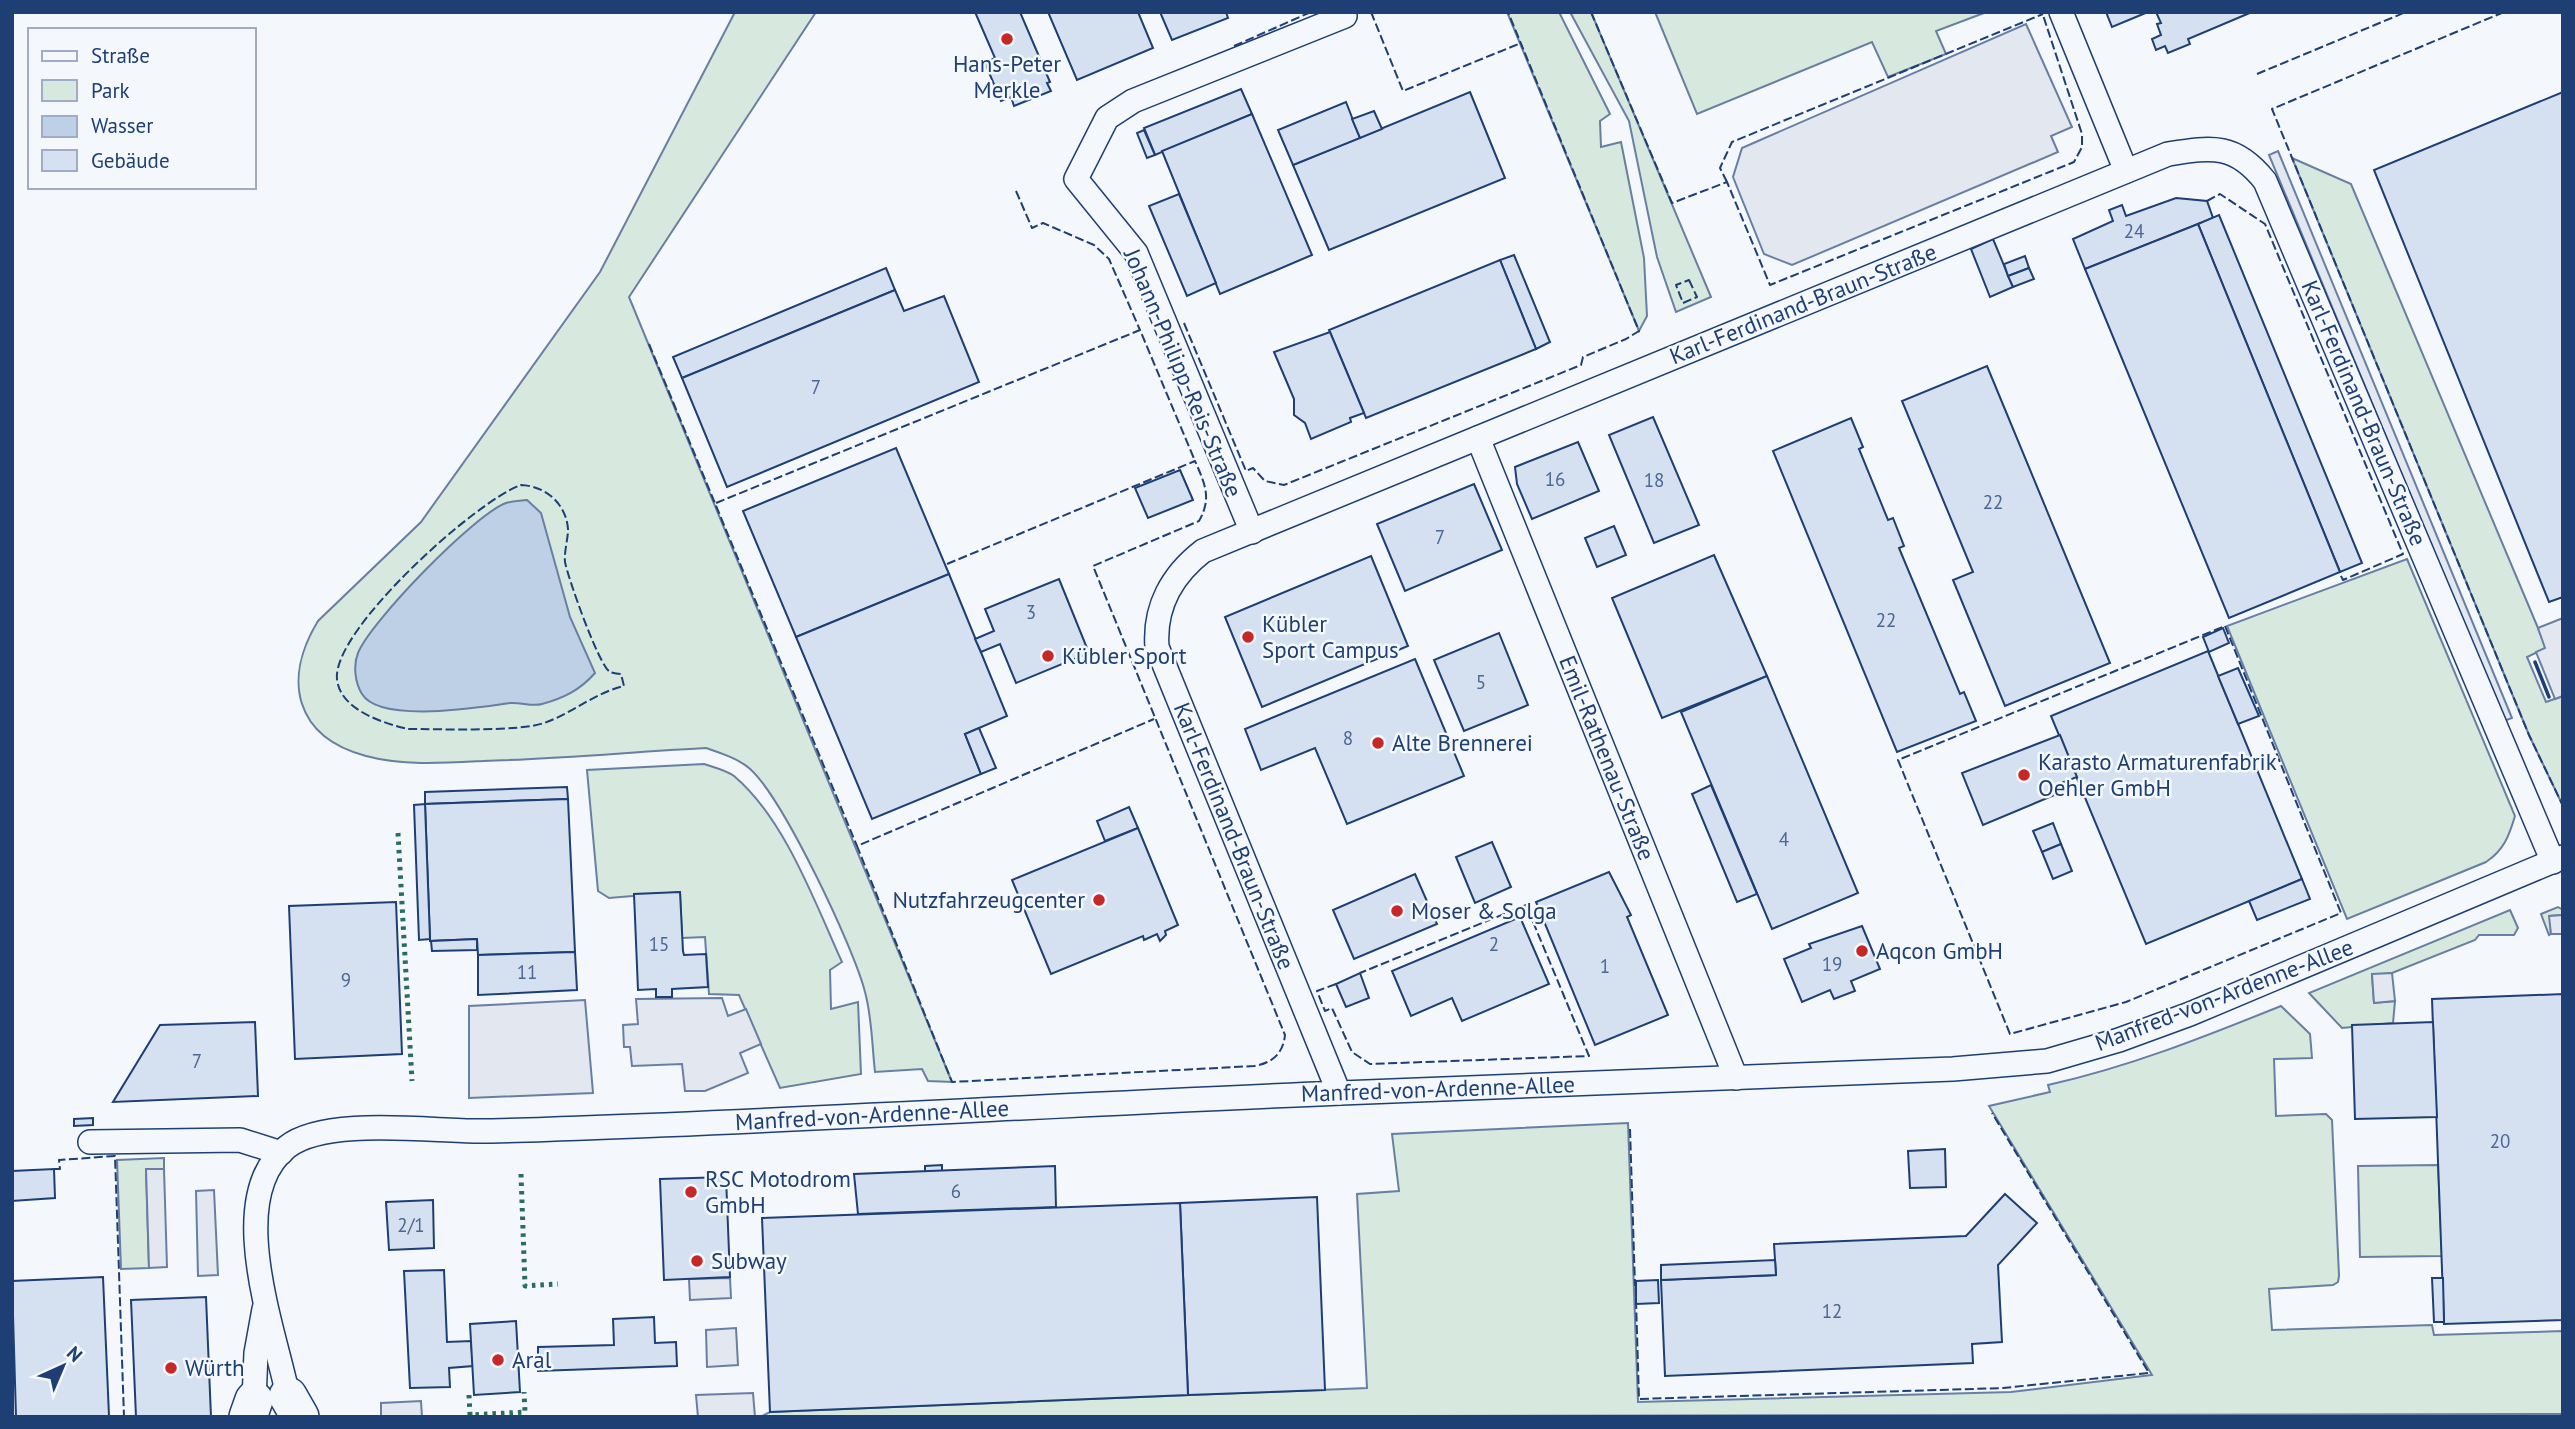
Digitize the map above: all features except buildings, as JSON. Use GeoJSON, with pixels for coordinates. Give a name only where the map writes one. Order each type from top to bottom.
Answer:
{"type":"FeatureCollection","features":[{"type":"Feature","properties":{"kind":"street"},"geometry":{"type":"LineString","coordinates":[[2061,12],[2126,171]]}},
{"type":"Feature","properties":{"kind":"street","name":"Johann-Philipp-Reis-Straße"},"geometry":{"type":"LineString","coordinates":[[1252,532],[1136,253],[1076,179],[1107,118],[1133,101],[1345,16]]}},
{"type":"Feature","properties":{"kind":"street","name":"Karl-Ferdinand-Braun-Straße"},"geometry":{"type":"LineString","coordinates":[[1339,1093],[1157,647],[1156,630],[1164,598],[1186,564],[1203,551],[2168,154],[2208,148],[2237,154],[2266,181],[2558,859]]}},
{"type":"Feature","properties":{"kind":"street","name":"Emil-Rathenau-Straße"},"geometry":{"type":"LineString","coordinates":[[1478,438],[1736,1078]]}},
{"type":"Feature","properties":{"kind":"street","name":"Manfred-von-Ardenne-Allee"},"geometry":{"type":"LineString","coordinates":[[265,1306],[256,1212],[258,1191],[267,1170],[281,1153],[304,1136],[338,1129],[477,1131],[588,1128],[1339,1093],[1943,1070],[2048,1061],[2190,1014],[2558,859]]}},
{"type":"Feature","properties":{"kind":"street"},"geometry":{"type":"LineString","coordinates":[[90,1142],[240,1140],[281,1153]]}},
{"type":"Feature","properties":{"kind":"street"},"geometry":{"type":"LineString","coordinates":[[265,1306],[256,1353],[273,1411]]}},
{"type":"Feature","properties":{"kind":"street"},"geometry":{"type":"LineString","coordinates":[[265,1306],[278,1342],[273,1411]]}},
{"type":"Feature","properties":{"kind":"green space"},"geometry":{"type":"Polygon","coordinates":[[[735,12],[816,12],[629,297],[952,1082],[928,1081],[922,1069],[875,1072],[867,1002],[847,942],[780,809],[763,784],[739,761],[706,748],[539,759],[424,763],[395,761],[366,756],[342,747],[323,735],[310,720],[302,704],[300,664],[318,621],[421,522],[600,272],[735,12]]]}},
{"type":"Feature","properties":{"kind":"green space"},"geometry":{"type":"Polygon","coordinates":[[[1507,12],[1559,12],[1610,114],[1600,121],[1601,147],[1621,142],[1644,258],[1647,316],[1639,331],[1507,12]]]}},
{"type":"Feature","properties":{"kind":"green space"},"geometry":{"type":"Polygon","coordinates":[[[1570,12],[1591,12],[1711,297],[1676,312],[1657,257],[1629,121],[1570,12]]]}},
{"type":"Feature","properties":{"kind":"green space"},"geometry":{"type":"Polygon","coordinates":[[[1655,12],[1984,13],[1936,31],[1946,54],[1888,77],[1872,42],[1697,114],[1655,12]]]}},
{"type":"Feature","properties":{"kind":"green space"},"geometry":{"type":"Polygon","coordinates":[[[2292,158],[2351,184],[2538,628],[2546,648],[2527,657],[2546,702],[2563,696],[2563,806],[2529,735],[2292,158]]]}},
{"type":"Feature","properties":{"kind":"green space"},"geometry":{"type":"Polygon","coordinates":[[[2407,559],[2515,816],[2505,842],[2486,862],[2347,919],[2227,626],[2407,559]]]}},
{"type":"Feature","properties":{"kind":"green space"},"geometry":{"type":"Polygon","coordinates":[[[704,764],[731,774],[752,794],[769,815],[797,863],[842,962],[830,970],[831,1009],[858,1002],[861,1074],[780,1088],[739,995],[709,994],[705,937],[682,938],[680,892],[609,898],[598,891],[587,770],[704,764]]]}},
{"type":"Feature","properties":{"kind":"green space"},"geometry":{"type":"Polygon","coordinates":[[[2558,907],[2563,910],[2563,915],[2550,916],[2549,935],[2541,914],[2558,907]]]}},
{"type":"Feature","properties":{"kind":"green space"},"geometry":{"type":"Polygon","coordinates":[[[2510,910],[2518,928],[2514,935],[2479,935],[2475,940],[2392,973],[2372,975],[2374,1003],[2395,1001],[2393,1023],[2342,1028],[2309,993],[2510,910]]]}},
{"type":"Feature","properties":{"kind":"green space"},"geometry":{"type":"Polygon","coordinates":[[[2281,1006],[2310,1034],[2312,1058],[2274,1059],[2276,1116],[2326,1114],[2332,1120],[2339,1276],[2338,1282],[2333,1285],[2269,1289],[2272,1330],[2432,1325],[2434,1335],[2563,1331],[2563,1414],[760,1417],[770,1412],[1367,1388],[1357,1194],[1399,1191],[1392,1134],[1628,1123],[1638,1402],[2011,1392],[2152,1375],[1989,1106],[2050,1092],[2048,1085],[2137,1060],[2281,1006]]]}},
{"type":"Feature","properties":{"kind":"green space"},"geometry":{"type":"Polygon","coordinates":[[[164,1158],[164,1169],[146,1169],[149,1268],[121,1269],[117,1160],[164,1158]]]}},
{"type":"Feature","properties":{"kind":"green space"},"geometry":{"type":"Polygon","coordinates":[[[2438,1165],[2442,1256],[2360,1257],[2358,1166],[2438,1165]]]}},
{"type":"Feature","properties":{"kind":"shaded area"},"geometry":{"type":"Polygon","coordinates":[[[2026,24],[2072,127],[2051,136],[2058,152],[1792,265],[1764,254],[1733,177],[1742,148],[2026,24]]]}},
{"type":"Feature","properties":{"kind":"shaded area"},"geometry":{"type":"Polygon","coordinates":[[[2278,151],[2512,718],[2504,721],[2269,155],[2278,151]]]}},
{"type":"Feature","properties":{"kind":"shaded area"},"geometry":{"type":"Polygon","coordinates":[[[2563,618],[2563,696],[2555,699],[2536,652],[2545,648],[2538,628],[2563,618]]]}},
{"type":"Feature","properties":{"kind":"shaded area"},"geometry":{"type":"Polygon","coordinates":[[[2563,915],[2563,934],[2551,934],[2549,916],[2563,915]]]}},
{"type":"Feature","properties":{"kind":"shaded area"},"geometry":{"type":"Polygon","coordinates":[[[2392,973],[2395,1001],[2374,1003],[2372,974],[2392,973]]]}},
{"type":"Feature","properties":{"kind":"shaded area"},"geometry":{"type":"Polygon","coordinates":[[[722,998],[728,1016],[746,1009],[761,1044],[740,1053],[748,1073],[705,1091],[685,1091],[682,1064],[632,1066],[630,1047],[624,1047],[623,1025],[638,1024],[636,999],[722,998]]]}},
{"type":"Feature","properties":{"kind":"shaded area"},"geometry":{"type":"Polygon","coordinates":[[[585,1000],[593,1093],[469,1098],[469,1006],[585,1000]]]}},
{"type":"Feature","properties":{"kind":"shaded area"},"geometry":{"type":"Polygon","coordinates":[[[146,1169],[164,1169],[167,1267],[149,1268],[146,1169]]]}},
{"type":"Feature","properties":{"kind":"shaded area"},"geometry":{"type":"Polygon","coordinates":[[[214,1190],[218,1275],[198,1276],[196,1191],[214,1190]]]}},
{"type":"Feature","properties":{"kind":"shaded area"},"geometry":{"type":"Polygon","coordinates":[[[730,1278],[731,1298],[690,1300],[689,1279],[730,1278]]]}},
{"type":"Feature","properties":{"kind":"shaded area"},"geometry":{"type":"Polygon","coordinates":[[[736,1328],[738,1365],[707,1367],[706,1330],[736,1328]]]}},
{"type":"Feature","properties":{"kind":"shaded area"},"geometry":{"type":"Polygon","coordinates":[[[753,1393],[755,1417],[698,1417],[696,1395],[753,1393]]]}},
{"type":"Feature","properties":{"kind":"shaded area"},"geometry":{"type":"Polygon","coordinates":[[[421,1401],[422,1417],[381,1417],[381,1403],[421,1401]]]}},
{"type":"Feature","properties":{"kind":"water"},"geometry":{"type":"Polygon","coordinates":[[[527,500],[541,513],[570,617],[595,673],[571,693],[538,705],[510,703],[455,710],[409,711],[388,709],[372,703],[362,694],[358,685],[356,658],[382,618],[425,570],[471,527],[506,503],[527,500]]]}},
{"type":"Feature","properties":{"kind":"hedge"},"geometry":{"type":"LineString","coordinates":[[398,833],[412,1081]]}},
{"type":"Feature","properties":{"kind":"hedge"},"geometry":{"type":"LineString","coordinates":[[521,1174],[525,1286],[558,1284]]}},
{"type":"Feature","properties":{"kind":"hedge"},"geometry":{"type":"LineString","coordinates":[[469,1395],[470,1415],[525,1412],[524,1392]]}},
{"type":"Feature","properties":{"kind":"fence"},"geometry":{"type":"LineString","coordinates":[[1234,46],[1311,12]]}},
{"type":"Feature","properties":{"kind":"fence"},"geometry":{"type":"LineString","coordinates":[[1371,12],[1403,91],[1521,43]]}},
{"type":"Feature","properties":{"kind":"fence"},"geometry":{"type":"LineString","coordinates":[[1184,323],[1246,471],[1253,468],[1265,481],[1284,485],[1581,365],[1583,357],[1639,331],[1508,12]]}},
{"type":"Feature","properties":{"kind":"fence"},"geometry":{"type":"LineString","coordinates":[[1591,12],[1672,203],[1727,182],[1770,285],[2074,162],[2082,147],[2082,134],[2042,12]]}},
{"type":"Feature","properties":{"kind":"fence"},"geometry":{"type":"LineString","coordinates":[[2257,74],[2406,12]]}},
{"type":"Feature","properties":{"kind":"fence"},"geometry":{"type":"LineString","coordinates":[[2504,12],[2272,109],[2529,735],[2563,806]]}},
{"type":"Feature","properties":{"kind":"fence"},"geometry":{"type":"LineString","coordinates":[[1727,182],[1720,168],[1732,142],[2043,14]]}},
{"type":"Feature","properties":{"kind":"fence"},"geometry":{"type":"LineString","coordinates":[[1016,191],[1032,228],[1043,223],[1094,245],[1109,259],[1140,330]]}},
{"type":"Feature","properties":{"kind":"fence"},"geometry":{"type":"LineString","coordinates":[[2207,201],[2220,194],[2265,224],[2403,554],[2343,580],[2339,572]]}},
{"type":"Feature","properties":{"kind":"fence"},"geometry":{"type":"LineString","coordinates":[[1689,280],[1697,297],[1683,303],[1676,285],[1689,280]]}},
{"type":"Feature","properties":{"kind":"fence"},"geometry":{"type":"LineString","coordinates":[[716,503],[1140,330],[1195,461]]}},
{"type":"Feature","properties":{"kind":"fence"},"geometry":{"type":"LineString","coordinates":[[649,344],[857,846]]}},
{"type":"Feature","properties":{"kind":"fence"},"geometry":{"type":"LineString","coordinates":[[947,564],[1195,461],[1206,491],[1205,505],[1199,521],[1093,566],[1285,1035],[1279,1052],[1266,1063],[1254,1066],[952,1082],[857,846],[1154,719]]}},
{"type":"Feature","properties":{"kind":"fence"},"geometry":{"type":"LineString","coordinates":[[521,485],[546,493],[563,511],[568,529],[565,562],[578,602],[605,666],[610,672],[621,674],[624,686],[603,693],[544,723],[516,728],[408,729],[375,719],[354,707],[340,690],[337,679],[342,657],[357,630],[381,600],[442,540],[500,496],[521,485]]}},
{"type":"Feature","properties":{"kind":"fence"},"geometry":{"type":"LineString","coordinates":[[2225,626],[2341,913],[2126,1002],[2010,1034],[1898,760],[2225,626]]}},
{"type":"Feature","properties":{"kind":"fence"},"geometry":{"type":"LineString","coordinates":[[1336,984],[1317,991],[1325,1011],[1332,1008],[1352,1052],[1370,1064],[1589,1056],[1526,905],[1360,973]]}},
{"type":"Feature","properties":{"kind":"fence"},"geometry":{"type":"LineString","coordinates":[[1636,1300],[1639,1399],[2003,1388],[2149,1373],[1992,1113]]}},
{"type":"Feature","properties":{"kind":"fence"},"geometry":{"type":"LineString","coordinates":[[1630,1129],[1635,1286]]}},
{"type":"Feature","properties":{"kind":"fence"},"geometry":{"type":"LineString","coordinates":[[54,1169],[60,1169],[59,1160],[115,1156],[124,1417]]}},
{"type":"Feature","properties":{"kind":"wall"},"geometry":{"type":"LineString","coordinates":[[2535,662],[2549,697]]}},
{"type":"Feature","properties":{"kind":"place","name":"Hans-Peter Merkle"},"geometry":{"type":"Point","coordinates":[1007,39]}},
{"type":"Feature","properties":{"kind":"place","name":"Kübler Sport Campus"},"geometry":{"type":"Point","coordinates":[1248,637]}},
{"type":"Feature","properties":{"kind":"place","name":"Kübler Sport"},"geometry":{"type":"Point","coordinates":[1048,656]}},
{"type":"Feature","properties":{"kind":"place","name":"Alte Brennerei"},"geometry":{"type":"Point","coordinates":[1378,743]}},
{"type":"Feature","properties":{"kind":"place","name":"Karasto Armaturenfabrik Oehler GmbH"},"geometry":{"type":"Point","coordinates":[2024,775]}},
{"type":"Feature","properties":{"kind":"place","name":"Nutzfahrzeugcenter"},"geometry":{"type":"Point","coordinates":[1099,900]}},
{"type":"Feature","properties":{"kind":"place","name":"Moser & Solga"},"geometry":{"type":"Point","coordinates":[1397,911]}},
{"type":"Feature","properties":{"kind":"place","name":"Aqcon GmbH"},"geometry":{"type":"Point","coordinates":[1862,951]}},
{"type":"Feature","properties":{"kind":"place","name":"RSC Motodrom GmbH"},"geometry":{"type":"Point","coordinates":[691,1192]}},
{"type":"Feature","properties":{"kind":"place","name":"Subway"},"geometry":{"type":"Point","coordinates":[697,1261]}},
{"type":"Feature","properties":{"kind":"place","name":"Aral"},"geometry":{"type":"Point","coordinates":[498,1360]}},
{"type":"Feature","properties":{"kind":"place","name":"Würth"},"geometry":{"type":"Point","coordinates":[171,1368]}}]}
